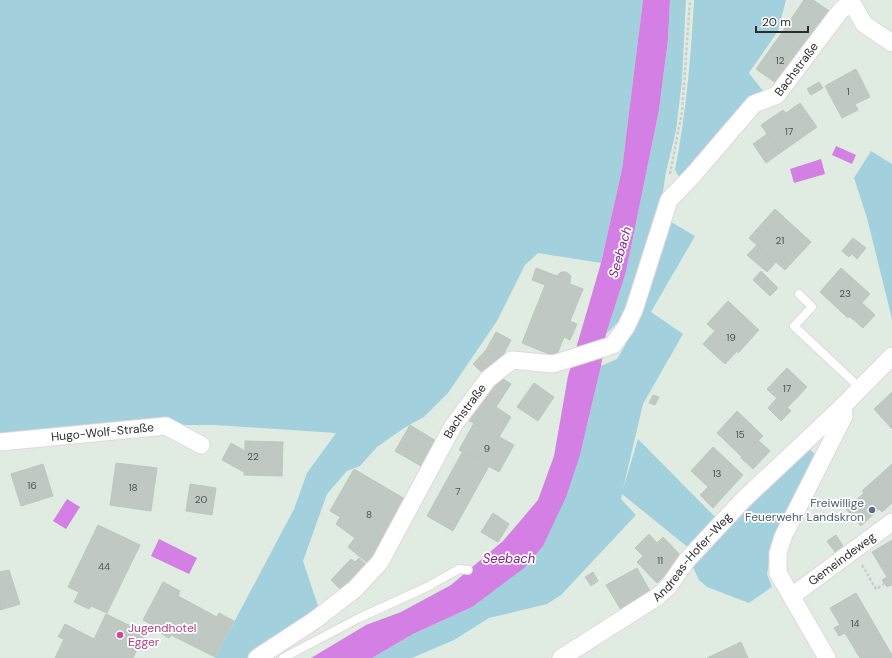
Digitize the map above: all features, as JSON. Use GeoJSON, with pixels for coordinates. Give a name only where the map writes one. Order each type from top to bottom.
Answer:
{"type":"FeatureCollection","features":[{"type":"Feature","properties":{"kind":"street","name":"Bachstraße"},"geometry":{"type":"LineString","coordinates":[[257,658],[315,620],[355,588],[380,562],[453,426],[488,379],[512,360],[553,364],[613,346],[626,327],[634,310],[669,200],[694,174],[754,104],[777,95],[841,10],[850,2]]}},
{"type":"Feature","properties":{"kind":"street"},"geometry":{"type":"LineString","coordinates":[[850,2],[864,24],[892,42]]}},
{"type":"Feature","properties":{"kind":"street","name":"Andreas-Hofer-Weg"},"geometry":{"type":"LineString","coordinates":[[561,658],[634,614],[657,597],[669,586],[687,560],[744,499],[843,406],[892,356]]}},
{"type":"Feature","properties":{"kind":"street"},"geometry":{"type":"LineString","coordinates":[[827,658],[778,573],[778,553],[783,537],[844,416],[843,406]]}},
{"type":"Feature","properties":{"kind":"street","name":"Hugo-Wolf-Straße"},"geometry":{"type":"LineString","coordinates":[[0,442],[166,426],[201,445]]}},
{"type":"Feature","properties":{"kind":"street","name":"Gemeindeweg"},"geometry":{"type":"LineString","coordinates":[[792,596],[892,522]]}},
{"type":"Feature","properties":{"kind":"lane"},"geometry":{"type":"LineString","coordinates":[[799,294],[812,307],[794,326],[860,388]]}},
{"type":"Feature","properties":{"kind":"lane"},"geometry":{"type":"LineString","coordinates":[[283,658],[359,618],[427,587],[459,569],[468,570]]}},
{"type":"Feature","properties":{"kind":"path"},"geometry":{"type":"LineString","coordinates":[[669,200],[669,180],[682,112],[690,0]]}},
{"type":"Feature","properties":{"kind":"path"},"geometry":{"type":"LineString","coordinates":[[853,550],[876,589],[884,584]]}},
{"type":"Feature","properties":{"kind":"shaded area"},"geometry":{"type":"Polygon","coordinates":[[[0,0],[643,0],[622,169],[601,263],[538,253],[525,265],[497,321],[448,393],[424,417],[404,428],[377,447],[360,466],[347,471],[327,494],[303,561],[318,606],[301,625],[249,658],[215,658],[294,509],[307,473],[336,433],[215,425],[140,425],[0,435],[0,0]]]}},
{"type":"Feature","properties":{"kind":"shaded area"},"geometry":{"type":"Polygon","coordinates":[[[670,0],[686,0],[682,80],[676,131],[666,172],[660,210],[633,293],[620,320],[606,334],[626,272],[659,110],[668,40],[670,0]]]}},
{"type":"Feature","properties":{"kind":"shaded area"},"geometry":{"type":"Polygon","coordinates":[[[694,0],[786,0],[778,31],[749,73],[763,91],[736,115],[684,175],[679,177],[675,170],[688,85],[694,0]]]}},
{"type":"Feature","properties":{"kind":"shaded area"},"geometry":{"type":"Polygon","coordinates":[[[871,151],[892,164],[892,319],[867,218],[854,178],[871,151]]]}},
{"type":"Feature","properties":{"kind":"shaded area"},"geometry":{"type":"Polygon","coordinates":[[[671,222],[695,236],[651,312],[683,334],[643,404],[623,489],[638,439],[718,520],[690,549],[622,494],[621,499],[636,515],[561,595],[547,604],[489,618],[454,640],[412,658],[372,658],[413,634],[472,607],[580,455],[601,366],[617,359],[626,344],[671,222]]]}},
{"type":"Feature","properties":{"kind":"shaded area"},"geometry":{"type":"Polygon","coordinates":[[[807,447],[818,457],[783,528],[769,563],[767,574],[772,587],[749,603],[707,587],[699,580],[691,563],[807,447]]]}},
{"type":"Feature","properties":{"kind":"water","name":"Seebach"},"geometry":{"type":"Polygon","coordinates":[[[643,0],[670,0],[668,40],[659,110],[626,272],[606,334],[601,366],[580,455],[566,497],[543,546],[524,568],[472,607],[413,634],[372,658],[311,658],[366,625],[401,612],[451,585],[503,541],[538,500],[554,456],[568,376],[601,263],[622,169],[643,0]]]}},
{"type":"Feature","properties":{"kind":"water"},"geometry":{"type":"Polygon","coordinates":[[[836,146],[856,155],[852,164],[832,155],[836,146]]]}},
{"type":"Feature","properties":{"kind":"water"},"geometry":{"type":"Polygon","coordinates":[[[821,159],[825,174],[794,183],[790,169],[821,159]]]}},
{"type":"Feature","properties":{"kind":"water"},"geometry":{"type":"Polygon","coordinates":[[[67,499],[80,507],[66,529],[53,521],[67,499]]]}},
{"type":"Feature","properties":{"kind":"water"},"geometry":{"type":"Polygon","coordinates":[[[159,539],[197,558],[189,574],[151,556],[159,539]]]}},
{"type":"Feature","properties":{"kind":"building"},"geometry":{"type":"Polygon","coordinates":[[[804,0],[813,0],[831,12],[805,50],[781,34],[804,0]]]}},
{"type":"Feature","properties":{"kind":"building"},"geometry":{"type":"Polygon","coordinates":[[[781,34],[805,50],[780,86],[756,69],[781,34]]]}},
{"type":"Feature","properties":{"kind":"building"},"geometry":{"type":"Polygon","coordinates":[[[856,69],[870,97],[855,104],[858,110],[842,118],[825,86],[856,69]]]}},
{"type":"Feature","properties":{"kind":"building"},"geometry":{"type":"Polygon","coordinates":[[[819,82],[823,88],[811,95],[807,89],[819,82]]]}},
{"type":"Feature","properties":{"kind":"building"},"geometry":{"type":"Polygon","coordinates":[[[800,103],[817,127],[780,153],[761,125],[783,110],[786,113],[800,103]]]}},
{"type":"Feature","properties":{"kind":"building"},"geometry":{"type":"Polygon","coordinates":[[[767,134],[780,153],[766,163],[753,144],[767,134]]]}},
{"type":"Feature","properties":{"kind":"building"},"geometry":{"type":"Polygon","coordinates":[[[775,209],[811,242],[785,270],[749,238],[775,209]]]}},
{"type":"Feature","properties":{"kind":"building"},"geometry":{"type":"Polygon","coordinates":[[[853,238],[866,248],[857,259],[852,254],[849,257],[842,251],[853,238]]]}},
{"type":"Feature","properties":{"kind":"building"},"geometry":{"type":"Polygon","coordinates":[[[757,245],[776,262],[767,272],[747,255],[757,245]]]}},
{"type":"Feature","properties":{"kind":"building"},"geometry":{"type":"Polygon","coordinates":[[[536,268],[557,276],[561,272],[566,272],[571,276],[570,284],[583,289],[570,321],[577,324],[570,340],[564,337],[556,357],[522,343],[545,285],[532,280],[536,268]]]}},
{"type":"Feature","properties":{"kind":"building"},"geometry":{"type":"Polygon","coordinates":[[[841,268],[870,294],[848,318],[820,292],[841,268]]]}},
{"type":"Feature","properties":{"kind":"building"},"geometry":{"type":"Polygon","coordinates":[[[761,271],[778,288],[770,296],[753,280],[761,271]]]}},
{"type":"Feature","properties":{"kind":"building"},"geometry":{"type":"Polygon","coordinates":[[[728,301],[759,330],[738,353],[737,351],[725,364],[703,344],[715,331],[707,324],[728,301]]]}},
{"type":"Feature","properties":{"kind":"building"},"geometry":{"type":"Polygon","coordinates":[[[862,303],[875,315],[863,328],[849,316],[862,303]]]}},
{"type":"Feature","properties":{"kind":"building"},"geometry":{"type":"Polygon","coordinates":[[[496,332],[511,340],[502,357],[505,359],[487,377],[473,364],[486,350],[496,332]]]}},
{"type":"Feature","properties":{"kind":"building"},"geometry":{"type":"Polygon","coordinates":[[[787,368],[807,387],[787,408],[767,389],[787,368]]]}},
{"type":"Feature","properties":{"kind":"building"},"geometry":{"type":"Polygon","coordinates":[[[497,375],[511,384],[496,407],[511,417],[499,437],[464,418],[497,375]]]}},
{"type":"Feature","properties":{"kind":"building"},"geometry":{"type":"Polygon","coordinates":[[[534,383],[554,397],[538,421],[517,407],[534,383]]]}},
{"type":"Feature","properties":{"kind":"building"},"geometry":{"type":"Polygon","coordinates":[[[892,392],[892,429],[874,409],[892,392]]]}},
{"type":"Feature","properties":{"kind":"building"},"geometry":{"type":"Polygon","coordinates":[[[653,395],[659,397],[655,405],[649,403],[653,395]]]}},
{"type":"Feature","properties":{"kind":"building"},"geometry":{"type":"Polygon","coordinates":[[[777,398],[791,411],[781,421],[768,408],[777,398]]]}},
{"type":"Feature","properties":{"kind":"building"},"geometry":{"type":"Polygon","coordinates":[[[737,411],[763,436],[742,457],[717,433],[737,411]]]}},
{"type":"Feature","properties":{"kind":"building"},"geometry":{"type":"Polygon","coordinates":[[[474,423],[514,445],[499,472],[459,450],[474,423]]]}},
{"type":"Feature","properties":{"kind":"building"},"geometry":{"type":"Polygon","coordinates":[[[410,425],[436,441],[421,466],[395,451],[410,425]]]}},
{"type":"Feature","properties":{"kind":"building"},"geometry":{"type":"Polygon","coordinates":[[[758,440],[770,451],[753,469],[741,458],[758,440]]]}},
{"type":"Feature","properties":{"kind":"building"},"geometry":{"type":"Polygon","coordinates":[[[245,441],[283,442],[282,476],[244,475],[244,472],[222,460],[231,443],[245,451],[245,441]]]}},
{"type":"Feature","properties":{"kind":"building"},"geometry":{"type":"Polygon","coordinates":[[[713,447],[743,475],[721,499],[691,471],[713,447]]]}},
{"type":"Feature","properties":{"kind":"building"},"geometry":{"type":"Polygon","coordinates":[[[463,451],[489,466],[453,531],[427,516],[463,451]]]}},
{"type":"Feature","properties":{"kind":"building"},"geometry":{"type":"Polygon","coordinates":[[[116,463],[157,468],[151,511],[110,505],[116,463]]]}},
{"type":"Feature","properties":{"kind":"building"},"geometry":{"type":"Polygon","coordinates":[[[43,464],[53,496],[21,506],[11,474],[43,464]]]}},
{"type":"Feature","properties":{"kind":"building"},"geometry":{"type":"Polygon","coordinates":[[[892,464],[892,503],[882,512],[862,491],[892,464]]]}},
{"type":"Feature","properties":{"kind":"building"},"geometry":{"type":"Polygon","coordinates":[[[354,469],[410,502],[370,565],[348,547],[355,538],[336,524],[340,517],[330,511],[354,469]]]}},
{"type":"Feature","properties":{"kind":"building"},"geometry":{"type":"Polygon","coordinates":[[[190,484],[216,488],[212,515],[186,511],[190,484]]]}},
{"type":"Feature","properties":{"kind":"building"},"geometry":{"type":"Polygon","coordinates":[[[708,487],[721,499],[713,508],[700,495],[708,487]]]}},
{"type":"Feature","properties":{"kind":"building"},"geometry":{"type":"Polygon","coordinates":[[[864,493],[879,509],[861,526],[846,509],[864,493]]]}},
{"type":"Feature","properties":{"kind":"building"},"geometry":{"type":"Polygon","coordinates":[[[493,513],[509,524],[498,542],[481,532],[493,513]]]}},
{"type":"Feature","properties":{"kind":"building"},"geometry":{"type":"Polygon","coordinates":[[[98,525],[140,545],[107,613],[91,606],[89,609],[74,602],[79,592],[68,587],[98,525]]]}},
{"type":"Feature","properties":{"kind":"building"},"geometry":{"type":"Polygon","coordinates":[[[649,534],[657,543],[663,537],[683,558],[657,583],[637,562],[643,556],[635,548],[649,534]]]}},
{"type":"Feature","properties":{"kind":"building"},"geometry":{"type":"Polygon","coordinates":[[[836,535],[843,546],[835,552],[827,541],[836,535]]]}},
{"type":"Feature","properties":{"kind":"building"},"geometry":{"type":"Polygon","coordinates":[[[892,540],[892,586],[887,587],[882,580],[887,577],[872,552],[892,540]]]}},
{"type":"Feature","properties":{"kind":"building"},"geometry":{"type":"Polygon","coordinates":[[[359,558],[369,567],[344,593],[331,580],[351,559],[355,562],[359,558]]]}},
{"type":"Feature","properties":{"kind":"building"},"geometry":{"type":"Polygon","coordinates":[[[637,568],[651,593],[621,610],[606,585],[637,568]]]}},
{"type":"Feature","properties":{"kind":"building"},"geometry":{"type":"Polygon","coordinates":[[[9,570],[20,604],[0,610],[0,572],[9,570]]]}},
{"type":"Feature","properties":{"kind":"building"},"geometry":{"type":"Polygon","coordinates":[[[593,572],[598,581],[591,586],[585,577],[593,572]]]}},
{"type":"Feature","properties":{"kind":"building"},"geometry":{"type":"Polygon","coordinates":[[[163,582],[180,591],[178,596],[217,617],[219,613],[234,621],[215,657],[171,635],[169,638],[157,631],[158,628],[143,620],[163,582]]]}},
{"type":"Feature","properties":{"kind":"building"},"geometry":{"type":"Polygon","coordinates":[[[856,593],[892,655],[892,658],[860,658],[845,633],[839,636],[834,628],[840,625],[830,608],[856,593]]]}},
{"type":"Feature","properties":{"kind":"building","name":"Jugendhotel Egger"},"geometry":{"type":"Polygon","coordinates":[[[106,614],[145,633],[133,658],[55,658],[64,639],[58,637],[65,624],[94,639],[106,614]]]}},
{"type":"Feature","properties":{"kind":"building"},"geometry":{"type":"Polygon","coordinates":[[[741,642],[748,658],[707,658],[741,642]]]}},
{"type":"Feature","properties":{"kind":"place","name":"Freiwillige Feuerwehr Landskron"},"geometry":{"type":"Point","coordinates":[872,510]}},
{"type":"Feature","properties":{"kind":"place","name":"Jugendhotel Egger"},"geometry":{"type":"Point","coordinates":[120,635]}}]}
